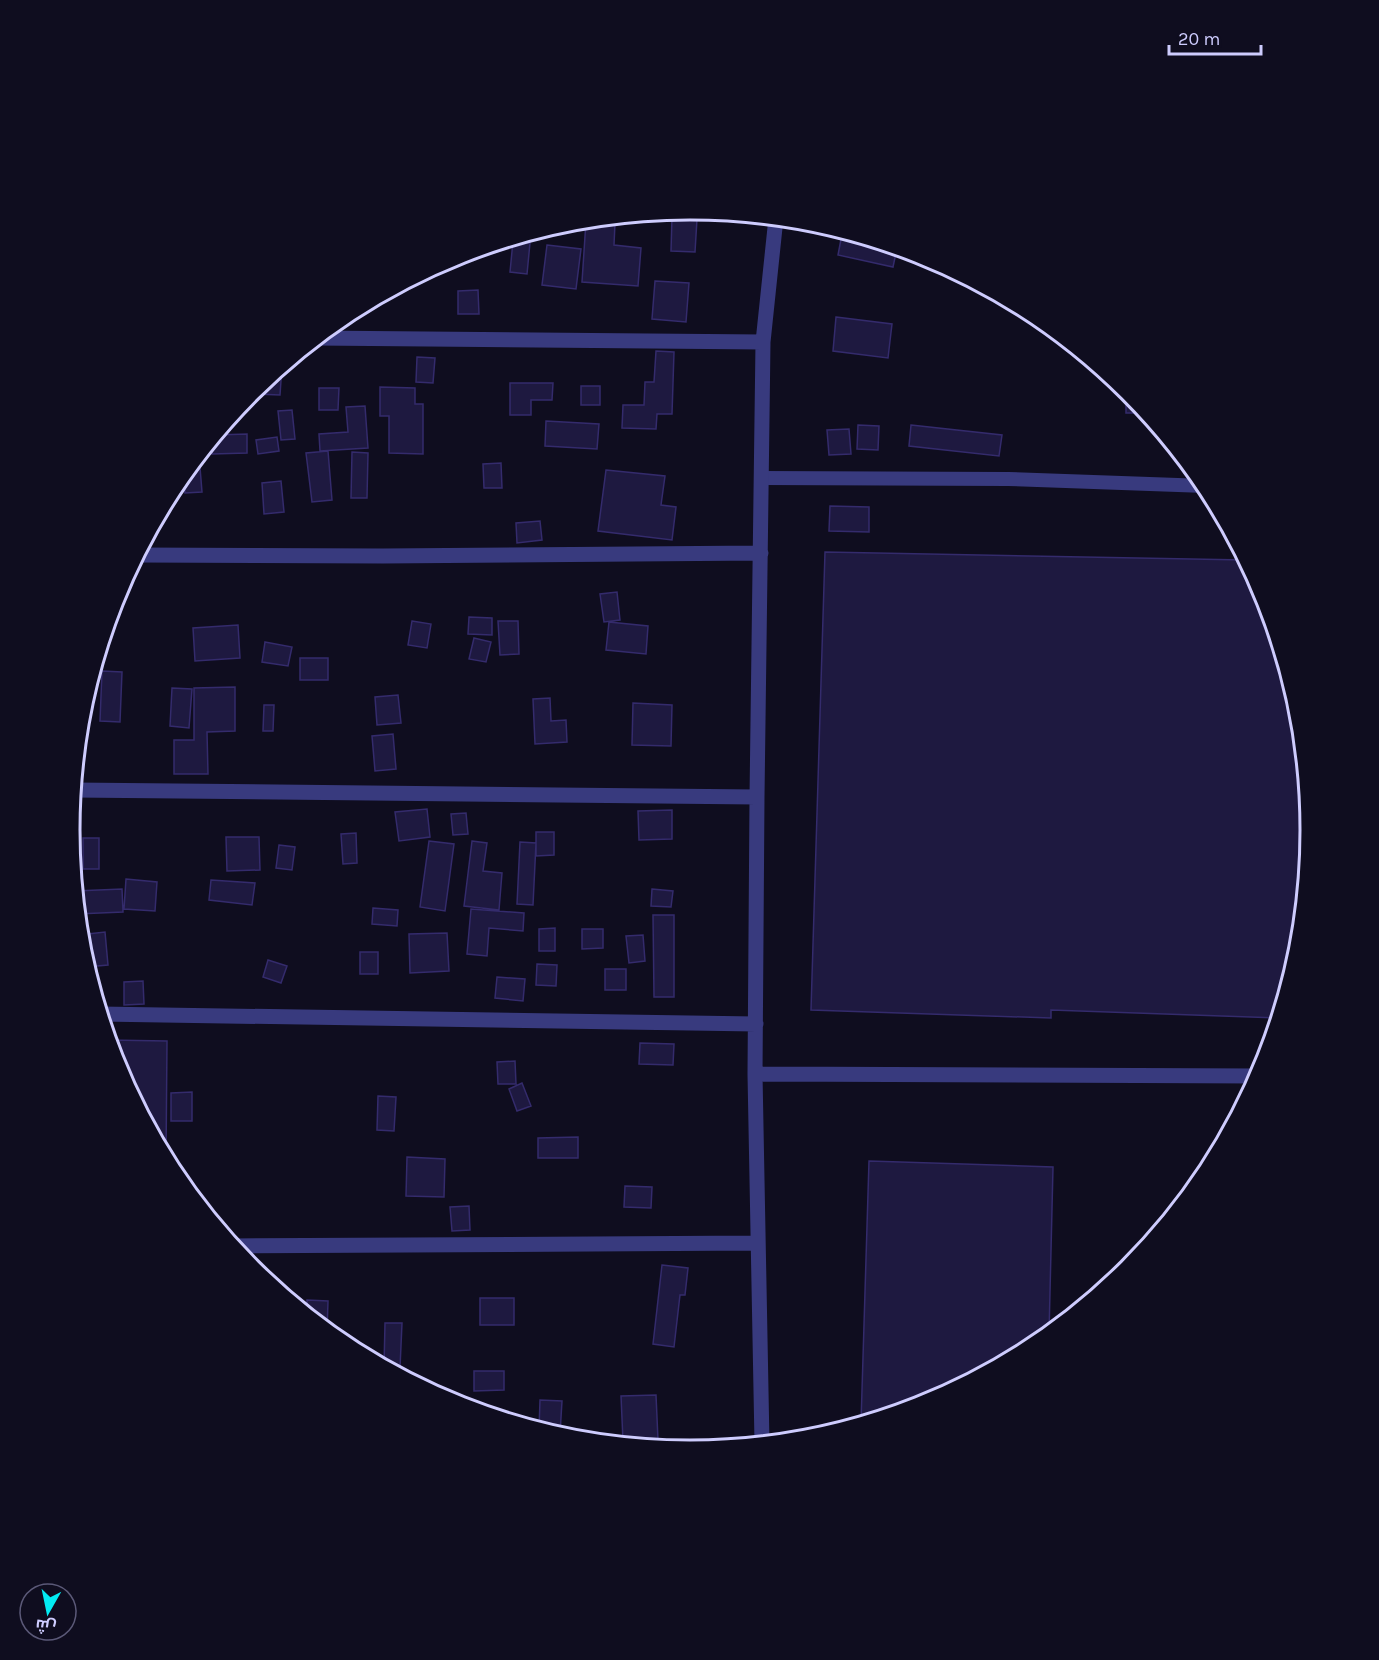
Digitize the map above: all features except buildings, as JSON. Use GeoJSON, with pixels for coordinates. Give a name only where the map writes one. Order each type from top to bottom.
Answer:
{"type":"FeatureCollection","features":[{"type":"Feature","properties":{"kind":"street"},"geometry":{"type":"LineString","coordinates":[[762,1436],[755,1074],[757,797],[763,342],[775,226]]}},
{"type":"Feature","properties":{"kind":"street"},"geometry":{"type":"LineString","coordinates":[[329,338],[763,342]]}},
{"type":"Feature","properties":{"kind":"street"},"geometry":{"type":"LineString","coordinates":[[145,555],[761,553]]}},
{"type":"Feature","properties":{"kind":"street"},"geometry":{"type":"LineString","coordinates":[[81,790],[757,797]]}},
{"type":"Feature","properties":{"kind":"street"},"geometry":{"type":"LineString","coordinates":[[108,1014],[756,1024]]}},
{"type":"Feature","properties":{"kind":"street"},"geometry":{"type":"LineString","coordinates":[[755,1074],[1247,1076]]}},
{"type":"Feature","properties":{"kind":"street"},"geometry":{"type":"LineString","coordinates":[[244,1246],[758,1243]]}},
{"type":"Feature","properties":{"kind":"lane"},"geometry":{"type":"LineString","coordinates":[[761,478],[1008,480],[1193,486]]}}]}
